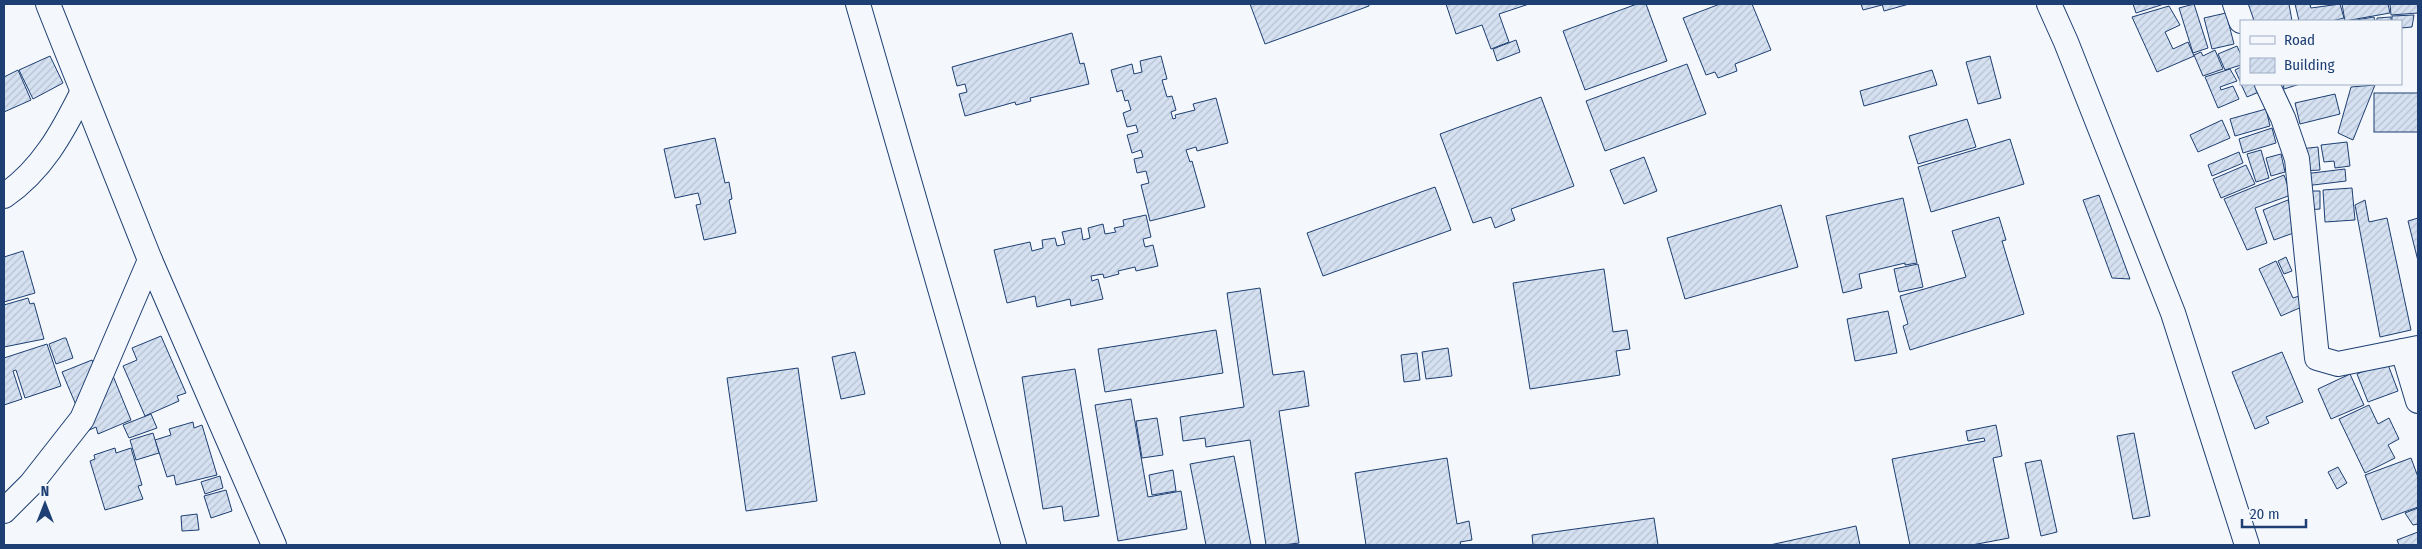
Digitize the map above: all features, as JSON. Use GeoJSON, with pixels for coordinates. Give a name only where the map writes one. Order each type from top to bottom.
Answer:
{"type":"FeatureCollection","features":[{"type":"Feature","properties":{"kind":"street"},"geometry":{"type":"LineString","coordinates":[[48,4],[150,260],[274,545]]}},
{"type":"Feature","properties":{"kind":"street"},"geometry":{"type":"LineString","coordinates":[[858,4],[1014,545]]}},
{"type":"Feature","properties":{"kind":"street"},"geometry":{"type":"LineString","coordinates":[[2049,4],[2066,42],[2173,312],[2247,545]]}},
{"type":"Feature","properties":{"kind":"street"},"geometry":{"type":"LineString","coordinates":[[2235,4],[2241,20]]}},
{"type":"Feature","properties":{"kind":"street"},"geometry":{"type":"LineString","coordinates":[[2267,85],[2283,118],[2297,159],[2316,358],[2338,364],[2411,349],[2418,401]]}},
{"type":"Feature","properties":{"kind":"street"},"geometry":{"type":"LineString","coordinates":[[4,196],[44,160],[60,137],[82,93]]}},
{"type":"Feature","properties":{"kind":"street"},"geometry":{"type":"LineString","coordinates":[[4,511],[31,484],[82,419],[150,260]]}},
{"type":"Feature","properties":{"kind":"building"},"geometry":{"type":"Polygon","coordinates":[[[1250,4],[1369,4],[1369,6],[1265,44],[1250,4]]]}},
{"type":"Feature","properties":{"kind":"building"},"geometry":{"type":"Polygon","coordinates":[[[1446,4],[1529,4],[1499,14],[1509,42],[1491,49],[1482,25],[1456,34],[1446,4]]]}},
{"type":"Feature","properties":{"kind":"building"},"geometry":{"type":"Polygon","coordinates":[[[1637,4],[1646,4],[1667,61],[1585,90],[1563,31],[1637,4]]]}},
{"type":"Feature","properties":{"kind":"building"},"geometry":{"type":"Polygon","coordinates":[[[1720,4],[1752,4],[1771,50],[1735,64],[1737,71],[1718,78],[1715,72],[1706,75],[1683,18],[1720,4]]]}},
{"type":"Feature","properties":{"kind":"building"},"geometry":{"type":"Polygon","coordinates":[[[1861,4],[1882,4],[1882,5],[1863,10],[1861,4]]]}},
{"type":"Feature","properties":{"kind":"building"},"geometry":{"type":"Polygon","coordinates":[[[1882,4],[1909,4],[1884,11],[1882,4]]]}},
{"type":"Feature","properties":{"kind":"building"},"geometry":{"type":"Polygon","coordinates":[[[2133,4],[2164,4],[2136,13],[2133,4]]]}},
{"type":"Feature","properties":{"kind":"building"},"geometry":{"type":"Polygon","coordinates":[[[2194,4],[2208,48],[2193,53],[2179,8],[2194,4]]]}},
{"type":"Feature","properties":{"kind":"building"},"geometry":{"type":"Polygon","coordinates":[[[2247,4],[2289,4],[2292,20],[2251,20],[2247,4]]]}},
{"type":"Feature","properties":{"kind":"building"},"geometry":{"type":"Polygon","coordinates":[[[2295,4],[2314,4],[2310,5],[2311,8],[2340,4],[2344,18],[2336,20],[2299,20],[2295,4]]]}},
{"type":"Feature","properties":{"kind":"building"},"geometry":{"type":"Polygon","coordinates":[[[2342,4],[2388,4],[2390,13],[2345,20],[2342,4]]]}},
{"type":"Feature","properties":{"kind":"building"},"geometry":{"type":"Polygon","coordinates":[[[2390,4],[2418,4],[2418,13],[2391,15],[2390,4]]]}},
{"type":"Feature","properties":{"kind":"building"},"geometry":{"type":"Polygon","coordinates":[[[2169,6],[2180,25],[2165,32],[2173,49],[2188,42],[2194,56],[2157,72],[2132,17],[2169,6]]]}},
{"type":"Feature","properties":{"kind":"building"},"geometry":{"type":"Polygon","coordinates":[[[2226,13],[2234,44],[2212,49],[2204,18],[2226,13]]]}},
{"type":"Feature","properties":{"kind":"building"},"geometry":{"type":"Polygon","coordinates":[[[2414,15],[2412,27],[2402,28],[2402,20],[2392,20],[2392,16],[2414,15]]]}},
{"type":"Feature","properties":{"kind":"building"},"geometry":{"type":"Polygon","coordinates":[[[2374,17],[2375,20],[2356,20],[2374,17]]]}},
{"type":"Feature","properties":{"kind":"building"},"geometry":{"type":"Polygon","coordinates":[[[2391,17],[2391,20],[2377,20],[2377,18],[2391,17]]]}},
{"type":"Feature","properties":{"kind":"building"},"geometry":{"type":"Polygon","coordinates":[[[1072,33],[1080,64],[1084,63],[1089,84],[1030,98],[1031,101],[1016,105],[1015,102],[965,116],[959,94],[967,92],[965,84],[957,86],[952,67],[1072,33]]]}},
{"type":"Feature","properties":{"kind":"building"},"geometry":{"type":"Polygon","coordinates":[[[1516,40],[1520,52],[1497,61],[1493,49],[1516,40]]]}},
{"type":"Feature","properties":{"kind":"building"},"geometry":{"type":"Polygon","coordinates":[[[2237,46],[2240,53],[2240,65],[2225,70],[2218,54],[2237,46]]]}},
{"type":"Feature","properties":{"kind":"building"},"geometry":{"type":"Polygon","coordinates":[[[2215,50],[2223,69],[2203,76],[2194,55],[2201,52],[2203,56],[2215,50]]]}},
{"type":"Feature","properties":{"kind":"building"},"geometry":{"type":"Polygon","coordinates":[[[50,56],[63,83],[33,99],[19,70],[50,56]]]}},
{"type":"Feature","properties":{"kind":"building"},"geometry":{"type":"Polygon","coordinates":[[[1161,56],[1167,79],[1162,80],[1167,97],[1172,96],[1176,110],[1171,112],[1173,119],[1176,118],[1175,115],[1195,110],[1193,104],[1216,98],[1228,143],[1197,151],[1196,147],[1186,150],[1190,162],[1192,161],[1205,207],[1150,221],[1141,185],[1149,183],[1146,171],[1137,173],[1134,159],[1143,157],[1141,150],[1132,153],[1127,135],[1138,132],[1136,125],[1127,127],[1123,113],[1131,110],[1128,100],[1125,101],[1122,90],[1117,92],[1111,70],[1132,64],[1134,74],[1142,72],[1140,61],[1161,56]]]}},
{"type":"Feature","properties":{"kind":"building"},"geometry":{"type":"Polygon","coordinates":[[[1990,56],[2001,98],[1978,104],[1966,62],[1990,56]]]}},
{"type":"Feature","properties":{"kind":"building"},"geometry":{"type":"Polygon","coordinates":[[[1687,64],[1706,114],[1605,151],[1586,101],[1687,64]]]}},
{"type":"Feature","properties":{"kind":"building"},"geometry":{"type":"Polygon","coordinates":[[[2240,68],[2240,81],[2235,70],[2240,68]]]}},
{"type":"Feature","properties":{"kind":"building"},"geometry":{"type":"Polygon","coordinates":[[[2230,69],[2237,81],[2220,87],[2221,90],[2233,86],[2239,99],[2218,108],[2205,77],[2230,69]]]}},
{"type":"Feature","properties":{"kind":"building"},"geometry":{"type":"Polygon","coordinates":[[[18,70],[31,100],[4,112],[4,77],[18,70]]]}},
{"type":"Feature","properties":{"kind":"building"},"geometry":{"type":"Polygon","coordinates":[[[1932,70],[1937,85],[1864,106],[1860,91],[1932,70]]]}},
{"type":"Feature","properties":{"kind":"building"},"geometry":{"type":"Polygon","coordinates":[[[2241,85],[2256,85],[2259,92],[2247,97],[2241,85]]]}},
{"type":"Feature","properties":{"kind":"building"},"geometry":{"type":"Polygon","coordinates":[[[2283,85],[2297,85],[2284,89],[2283,85]]]}},
{"type":"Feature","properties":{"kind":"building"},"geometry":{"type":"Polygon","coordinates":[[[2375,85],[2353,140],[2338,133],[2351,87],[2375,85]]]}},
{"type":"Feature","properties":{"kind":"building"},"geometry":{"type":"Polygon","coordinates":[[[2374,93],[2418,93],[2418,132],[2374,132],[2374,93]]]}},
{"type":"Feature","properties":{"kind":"building"},"geometry":{"type":"Polygon","coordinates":[[[2335,94],[2340,114],[2300,124],[2295,103],[2335,94]]]}},
{"type":"Feature","properties":{"kind":"building"},"geometry":{"type":"Polygon","coordinates":[[[1541,97],[1574,186],[1511,209],[1515,220],[1495,228],[1491,217],[1473,223],[1440,134],[1541,97]]]}},
{"type":"Feature","properties":{"kind":"building"},"geometry":{"type":"Polygon","coordinates":[[[2266,109],[2270,126],[2235,136],[2230,119],[2266,109]]]}},
{"type":"Feature","properties":{"kind":"building"},"geometry":{"type":"Polygon","coordinates":[[[1967,119],[1976,147],[1918,164],[1909,136],[1967,119]]]}},
{"type":"Feature","properties":{"kind":"building"},"geometry":{"type":"Polygon","coordinates":[[[2222,120],[2230,138],[2198,152],[2190,135],[2222,120]]]}},
{"type":"Feature","properties":{"kind":"building"},"geometry":{"type":"Polygon","coordinates":[[[2272,128],[2276,143],[2243,153],[2239,139],[2272,128]]]}},
{"type":"Feature","properties":{"kind":"building"},"geometry":{"type":"Polygon","coordinates":[[[715,138],[725,183],[729,182],[732,199],[729,200],[736,233],[704,240],[696,205],[701,204],[698,193],[675,198],[664,149],[715,138]]]}},
{"type":"Feature","properties":{"kind":"building"},"geometry":{"type":"Polygon","coordinates":[[[2010,139],[2024,184],[1931,212],[1918,167],[2010,139]]]}},
{"type":"Feature","properties":{"kind":"building"},"geometry":{"type":"Polygon","coordinates":[[[2347,142],[2350,166],[2335,168],[2334,161],[2324,162],[2321,145],[2347,142]]]}},
{"type":"Feature","properties":{"kind":"building"},"geometry":{"type":"Polygon","coordinates":[[[2318,147],[2320,170],[2302,171],[2300,149],[2318,147]]]}},
{"type":"Feature","properties":{"kind":"building"},"geometry":{"type":"Polygon","coordinates":[[[2261,150],[2269,178],[2256,182],[2247,154],[2261,150]]]}},
{"type":"Feature","properties":{"kind":"building"},"geometry":{"type":"Polygon","coordinates":[[[2239,152],[2243,163],[2212,176],[2208,165],[2239,152]]]}},
{"type":"Feature","properties":{"kind":"building"},"geometry":{"type":"Polygon","coordinates":[[[2281,154],[2285,172],[2271,176],[2266,158],[2281,154]]]}},
{"type":"Feature","properties":{"kind":"building"},"geometry":{"type":"Polygon","coordinates":[[[1644,157],[1657,191],[1624,204],[1610,170],[1644,157]]]}},
{"type":"Feature","properties":{"kind":"building"},"geometry":{"type":"Polygon","coordinates":[[[2246,165],[2255,184],[2221,198],[2213,179],[2246,165]]]}},
{"type":"Feature","properties":{"kind":"building"},"geometry":{"type":"Polygon","coordinates":[[[2345,169],[2346,181],[2305,186],[2304,174],[2345,169]]]}},
{"type":"Feature","properties":{"kind":"building"},"geometry":{"type":"Polygon","coordinates":[[[2284,175],[2291,195],[2255,208],[2267,243],[2247,250],[2224,199],[2284,175]]]}},
{"type":"Feature","properties":{"kind":"building"},"geometry":{"type":"Polygon","coordinates":[[[1435,187],[1451,230],[1323,276],[1307,233],[1435,187]]]}},
{"type":"Feature","properties":{"kind":"building"},"geometry":{"type":"Polygon","coordinates":[[[2352,188],[2355,220],[2325,222],[2323,190],[2352,188]]]}},
{"type":"Feature","properties":{"kind":"building"},"geometry":{"type":"Polygon","coordinates":[[[2306,191],[2320,191],[2320,209],[2306,210],[2306,191]]]}},
{"type":"Feature","properties":{"kind":"building"},"geometry":{"type":"Polygon","coordinates":[[[2099,195],[2130,279],[2112,278],[2083,200],[2099,195]]]}},
{"type":"Feature","properties":{"kind":"building"},"geometry":{"type":"Polygon","coordinates":[[[1903,198],[1917,263],[1905,265],[1905,263],[1859,274],[1862,288],[1843,293],[1826,216],[1903,198]]]}},
{"type":"Feature","properties":{"kind":"building"},"geometry":{"type":"Polygon","coordinates":[[[2288,200],[2299,231],[2274,240],[2263,210],[2288,200]]]}},
{"type":"Feature","properties":{"kind":"building"},"geometry":{"type":"Polygon","coordinates":[[[2365,200],[2369,222],[2387,218],[2411,330],[2380,337],[2355,205],[2365,200]]]}},
{"type":"Feature","properties":{"kind":"building"},"geometry":{"type":"Polygon","coordinates":[[[1781,205],[1798,267],[1685,299],[1667,238],[1781,205]]]}},
{"type":"Feature","properties":{"kind":"building"},"geometry":{"type":"Polygon","coordinates":[[[1146,215],[1151,237],[1143,239],[1145,247],[1153,245],[1158,266],[1136,271],[1135,267],[1118,271],[1119,274],[1104,278],[1103,274],[1091,276],[1092,281],[1098,279],[1103,299],[1071,306],[1070,299],[1037,307],[1035,296],[1007,303],[994,250],[1030,242],[1032,251],[1043,248],[1042,240],[1055,238],[1057,246],[1065,244],[1062,232],[1081,228],[1083,240],[1090,238],[1088,228],[1103,224],[1105,234],[1116,232],[1114,228],[1124,226],[1123,220],[1146,215]]]}},
{"type":"Feature","properties":{"kind":"building"},"geometry":{"type":"Polygon","coordinates":[[[1999,217],[2006,240],[2002,241],[2024,314],[1910,350],[1903,326],[1908,324],[1900,296],[1966,277],[1952,231],[1999,217]]]}},
{"type":"Feature","properties":{"kind":"building"},"geometry":{"type":"Polygon","coordinates":[[[2418,218],[2418,261],[2408,221],[2418,218]]]}},
{"type":"Feature","properties":{"kind":"building"},"geometry":{"type":"Polygon","coordinates":[[[23,251],[35,293],[4,302],[4,257],[23,251]]]}},
{"type":"Feature","properties":{"kind":"building"},"geometry":{"type":"Polygon","coordinates":[[[2286,257],[2292,271],[2284,274],[2278,261],[2286,257]]]}},
{"type":"Feature","properties":{"kind":"building"},"geometry":{"type":"Polygon","coordinates":[[[2276,261],[2293,298],[2299,296],[2304,306],[2281,316],[2259,269],[2276,261]]]}},
{"type":"Feature","properties":{"kind":"building"},"geometry":{"type":"Polygon","coordinates":[[[1918,264],[1923,287],[1899,292],[1894,269],[1918,264]]]}},
{"type":"Feature","properties":{"kind":"building"},"geometry":{"type":"Polygon","coordinates":[[[1604,269],[1613,332],[1627,330],[1630,349],[1616,351],[1620,375],[1530,389],[1513,283],[1604,269]]]}},
{"type":"Feature","properties":{"kind":"building"},"geometry":{"type":"Polygon","coordinates":[[[1260,288],[1273,375],[1304,371],[1309,406],[1279,411],[1299,543],[1283,545],[1266,545],[1250,440],[1206,447],[1205,438],[1183,441],[1180,417],[1244,407],[1227,293],[1260,288]]]}},
{"type":"Feature","properties":{"kind":"building"},"geometry":{"type":"Polygon","coordinates":[[[28,298],[30,304],[34,303],[44,339],[4,347],[4,305],[28,298]]]}},
{"type":"Feature","properties":{"kind":"building"},"geometry":{"type":"Polygon","coordinates":[[[1888,311],[1897,353],[1855,361],[1847,319],[1888,311]]]}},
{"type":"Feature","properties":{"kind":"building"},"geometry":{"type":"Polygon","coordinates":[[[1216,330],[1223,373],[1105,392],[1098,349],[1216,330]]]}},
{"type":"Feature","properties":{"kind":"building"},"geometry":{"type":"Polygon","coordinates":[[[161,336],[186,393],[177,396],[179,401],[145,416],[123,366],[137,360],[132,348],[161,336]]]}},
{"type":"Feature","properties":{"kind":"building"},"geometry":{"type":"Polygon","coordinates":[[[66,338],[73,358],[56,364],[49,344],[66,338]]]}},
{"type":"Feature","properties":{"kind":"building"},"geometry":{"type":"Polygon","coordinates":[[[47,344],[61,386],[25,398],[16,370],[13,371],[22,399],[4,405],[4,358],[47,344]]]}},
{"type":"Feature","properties":{"kind":"building"},"geometry":{"type":"Polygon","coordinates":[[[1448,348],[1452,376],[1426,379],[1422,352],[1448,348]]]}},
{"type":"Feature","properties":{"kind":"building"},"geometry":{"type":"Polygon","coordinates":[[[855,352],[865,394],[841,399],[832,357],[855,352]]]}},
{"type":"Feature","properties":{"kind":"building"},"geometry":{"type":"Polygon","coordinates":[[[2282,352],[2303,402],[2266,417],[2269,423],[2255,429],[2232,372],[2282,352]]]}},
{"type":"Feature","properties":{"kind":"building"},"geometry":{"type":"Polygon","coordinates":[[[1417,353],[1420,380],[1404,382],[1401,355],[1417,353]]]}},
{"type":"Feature","properties":{"kind":"building"},"geometry":{"type":"Polygon","coordinates":[[[92,360],[99,376],[111,371],[131,420],[98,434],[96,427],[87,431],[62,372],[92,360]]]}},
{"type":"Feature","properties":{"kind":"building"},"geometry":{"type":"Polygon","coordinates":[[[2387,362],[2398,391],[2368,402],[2357,374],[2387,362]]]}},
{"type":"Feature","properties":{"kind":"building"},"geometry":{"type":"Polygon","coordinates":[[[798,368],[817,501],[746,511],[727,378],[798,368]]]}},
{"type":"Feature","properties":{"kind":"building"},"geometry":{"type":"Polygon","coordinates":[[[1075,369],[1099,516],[1064,521],[1062,506],[1043,509],[1022,377],[1075,369]]]}},
{"type":"Feature","properties":{"kind":"building"},"geometry":{"type":"Polygon","coordinates":[[[2350,374],[2364,405],[2331,419],[2318,389],[2350,374]]]}},
{"type":"Feature","properties":{"kind":"building"},"geometry":{"type":"Polygon","coordinates":[[[1131,399],[1148,497],[1181,491],[1187,529],[1118,541],[1095,405],[1131,399]]]}},
{"type":"Feature","properties":{"kind":"building"},"geometry":{"type":"Polygon","coordinates":[[[2369,405],[2378,424],[2389,418],[2399,439],[2388,445],[2395,458],[2365,473],[2339,419],[2369,405]]]}},
{"type":"Feature","properties":{"kind":"building"},"geometry":{"type":"Polygon","coordinates":[[[151,414],[157,428],[129,438],[123,425],[151,414]]]}},
{"type":"Feature","properties":{"kind":"building"},"geometry":{"type":"Polygon","coordinates":[[[1157,418],[1163,455],[1142,458],[1136,421],[1157,418]]]}},
{"type":"Feature","properties":{"kind":"building"},"geometry":{"type":"Polygon","coordinates":[[[193,422],[194,428],[202,425],[217,475],[176,485],[174,475],[167,477],[155,440],[171,435],[169,429],[193,422]]]}},
{"type":"Feature","properties":{"kind":"building"},"geometry":{"type":"Polygon","coordinates":[[[1996,425],[2002,456],[1993,458],[2009,538],[1972,545],[1910,545],[1892,459],[1985,441],[1984,438],[1968,441],[1966,431],[1996,425]]]}},
{"type":"Feature","properties":{"kind":"building"},"geometry":{"type":"Polygon","coordinates":[[[153,433],[159,453],[136,460],[130,440],[153,433]]]}},
{"type":"Feature","properties":{"kind":"building"},"geometry":{"type":"Polygon","coordinates":[[[2134,433],[2150,516],[2133,519],[2117,436],[2134,433]]]}},
{"type":"Feature","properties":{"kind":"building"},"geometry":{"type":"Polygon","coordinates":[[[115,448],[116,453],[131,448],[142,485],[138,486],[143,499],[105,510],[90,461],[95,459],[94,455],[115,448]]]}},
{"type":"Feature","properties":{"kind":"building"},"geometry":{"type":"Polygon","coordinates":[[[1234,456],[1251,545],[1206,545],[1190,464],[1234,456]]]}},
{"type":"Feature","properties":{"kind":"building"},"geometry":{"type":"Polygon","coordinates":[[[1447,458],[1457,524],[1469,521],[1472,540],[1460,542],[1461,545],[1366,545],[1355,473],[1447,458]]]}},
{"type":"Feature","properties":{"kind":"building"},"geometry":{"type":"Polygon","coordinates":[[[2411,458],[2418,477],[2418,507],[2382,520],[2365,475],[2411,458]]]}},
{"type":"Feature","properties":{"kind":"building"},"geometry":{"type":"Polygon","coordinates":[[[2041,460],[2057,532],[2041,536],[2025,463],[2041,460]]]}},
{"type":"Feature","properties":{"kind":"building"},"geometry":{"type":"Polygon","coordinates":[[[2338,467],[2347,483],[2337,489],[2328,472],[2338,467]]]}},
{"type":"Feature","properties":{"kind":"building"},"geometry":{"type":"Polygon","coordinates":[[[1173,470],[1176,491],[1152,495],[1149,475],[1173,470]]]}},
{"type":"Feature","properties":{"kind":"building"},"geometry":{"type":"Polygon","coordinates":[[[220,476],[223,488],[205,494],[201,482],[220,476]]]}},
{"type":"Feature","properties":{"kind":"building"},"geometry":{"type":"Polygon","coordinates":[[[226,490],[232,511],[211,518],[204,496],[226,490]]]}},
{"type":"Feature","properties":{"kind":"building"},"geometry":{"type":"Polygon","coordinates":[[[2418,508],[2418,524],[2413,525],[2405,513],[2418,508]]]}},
{"type":"Feature","properties":{"kind":"building"},"geometry":{"type":"Polygon","coordinates":[[[197,514],[199,530],[182,531],[181,516],[197,514]]]}},
{"type":"Feature","properties":{"kind":"building"},"geometry":{"type":"Polygon","coordinates":[[[1654,518],[1658,545],[1533,545],[1532,535],[1654,518]]]}},
{"type":"Feature","properties":{"kind":"building"},"geometry":{"type":"Polygon","coordinates":[[[1856,526],[1860,545],[1770,545],[1856,526]]]}},
{"type":"Feature","properties":{"kind":"building"},"geometry":{"type":"Polygon","coordinates":[[[2418,532],[2418,545],[2399,545],[2397,540],[2418,532]]]}}]}
